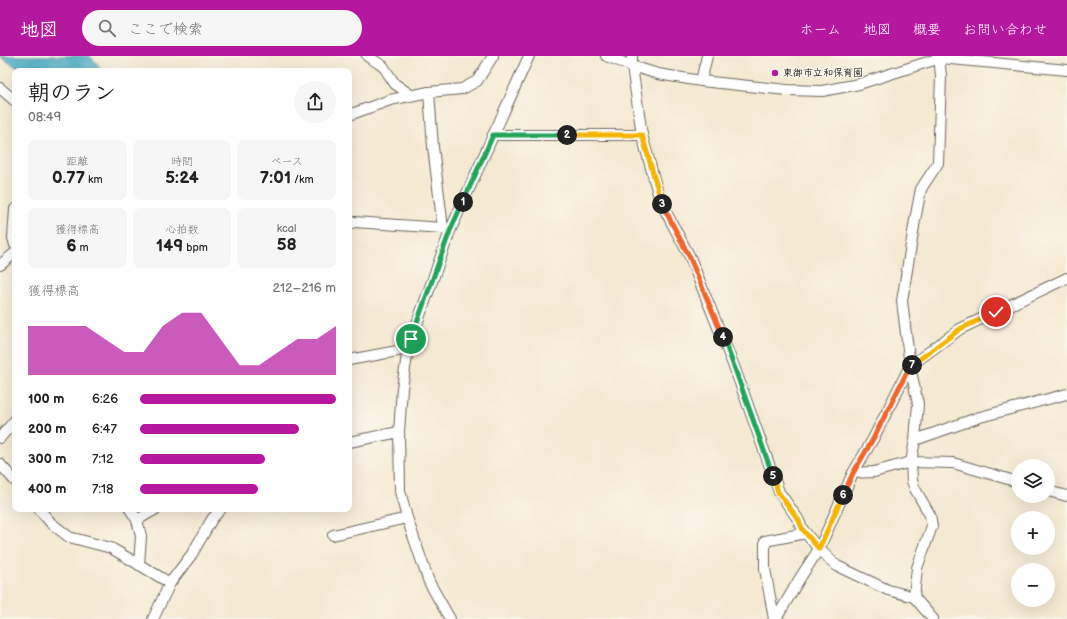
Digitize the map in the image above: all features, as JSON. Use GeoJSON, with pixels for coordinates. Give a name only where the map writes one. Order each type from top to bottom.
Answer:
{"type":"FeatureCollection","features":[{"type":"Feature","properties":{"kind":"street"},"geometry":{"type":"LineString","coordinates":[[367,56],[383,66],[395,84],[411,95]]}},
{"type":"Feature","properties":{"kind":"street"},"geometry":{"type":"LineString","coordinates":[[352,114],[390,100],[411,95],[462,89],[477,81],[493,56]]}},
{"type":"Feature","properties":{"kind":"street"},"geometry":{"type":"LineString","coordinates":[[450,619],[429,582],[407,518],[400,491],[399,432],[402,388],[408,349],[447,230],[529,56]]}},
{"type":"Feature","properties":{"kind":"street"},"geometry":{"type":"LineString","coordinates":[[606,56],[632,61],[658,74],[701,81],[786,90],[822,91],[859,84],[940,57],[1067,70]]}},
{"type":"Feature","properties":{"kind":"street"},"geometry":{"type":"LineString","coordinates":[[701,81],[707,56]]}},
{"type":"Feature","properties":{"kind":"street"},"geometry":{"type":"LineString","coordinates":[[914,597],[918,568],[932,526],[930,515],[912,481],[911,462],[915,440],[918,404],[910,366],[902,301],[915,220],[922,189],[938,162],[941,76],[940,57]]}},
{"type":"Feature","properties":{"kind":"street"},"geometry":{"type":"LineString","coordinates":[[632,61],[642,135],[660,202],[690,258],[706,295],[735,369],[778,492],[798,519],[806,533],[819,549],[837,566],[888,590],[914,597],[933,619]]}},
{"type":"Feature","properties":{"kind":"street"},"geometry":{"type":"LineString","coordinates":[[0,88],[12,98]]}},
{"type":"Feature","properties":{"kind":"street"},"geometry":{"type":"LineString","coordinates":[[429,92],[433,148],[447,230]]}},
{"type":"Feature","properties":{"kind":"street"},"geometry":{"type":"LineString","coordinates":[[493,135],[642,135]]}},
{"type":"Feature","properties":{"kind":"street"},"geometry":{"type":"LineString","coordinates":[[352,223],[447,230]]}},
{"type":"Feature","properties":{"kind":"street"},"geometry":{"type":"LineString","coordinates":[[0,265],[12,255]]}},
{"type":"Feature","properties":{"kind":"street"},"geometry":{"type":"LineString","coordinates":[[775,619],[819,549],[853,473],[873,439],[910,366],[960,329],[1067,278]]}},
{"type":"Feature","properties":{"kind":"street"},"geometry":{"type":"LineString","coordinates":[[352,359],[408,349]]}},
{"type":"Feature","properties":{"kind":"street"},"geometry":{"type":"LineString","coordinates":[[915,440],[980,417],[1067,394]]}},
{"type":"Feature","properties":{"kind":"street"},"geometry":{"type":"LineString","coordinates":[[0,438],[12,424]]}},
{"type":"Feature","properties":{"kind":"street"},"geometry":{"type":"LineString","coordinates":[[352,441],[399,432]]}},
{"type":"Feature","properties":{"kind":"street"},"geometry":{"type":"LineString","coordinates":[[853,473],[874,472],[911,462],[953,463],[1011,480]]}},
{"type":"Feature","properties":{"kind":"street"},"geometry":{"type":"LineString","coordinates":[[0,464],[12,478]]}},
{"type":"Feature","properties":{"kind":"street"},"geometry":{"type":"LineString","coordinates":[[1055,493],[1067,496]]}},
{"type":"Feature","properties":{"kind":"street"},"geometry":{"type":"LineString","coordinates":[[42,512],[51,523],[69,537],[111,548],[170,583]]}},
{"type":"Feature","properties":{"kind":"street"},"geometry":{"type":"LineString","coordinates":[[132,512],[137,520],[142,536],[139,565]]}},
{"type":"Feature","properties":{"kind":"street"},"geometry":{"type":"LineString","coordinates":[[137,520],[151,512]]}},
{"type":"Feature","properties":{"kind":"street"},"geometry":{"type":"LineString","coordinates":[[153,619],[170,583],[192,554],[212,519],[218,512]]}},
{"type":"Feature","properties":{"kind":"street"},"geometry":{"type":"LineString","coordinates":[[333,535],[407,518]]}},
{"type":"Feature","properties":{"kind":"street"},"geometry":{"type":"LineString","coordinates":[[775,619],[766,568],[765,541],[806,533]]}},
{"type":"Feature","properties":{"kind":"water"},"geometry":{"type":"Polygon","coordinates":[[[90,56],[101,68],[18,68],[0,57],[90,56]]]}},
{"type":"Feature","properties":{"kind":"place","name":"東御市立和保育園"},"geometry":{"type":"Point","coordinates":[775,73]}},
{"type":"Feature","properties":{"kind":"route"},"geometry":{"type":"LineString","coordinates":[[411,339],[450,231],[493,135],[642,135],[660,202],[690,258],[706,295],[735,369],[778,492],[798,519],[803,530],[819,549],[853,473],[873,439],[910,366],[960,329],[996,312]]}}]}
